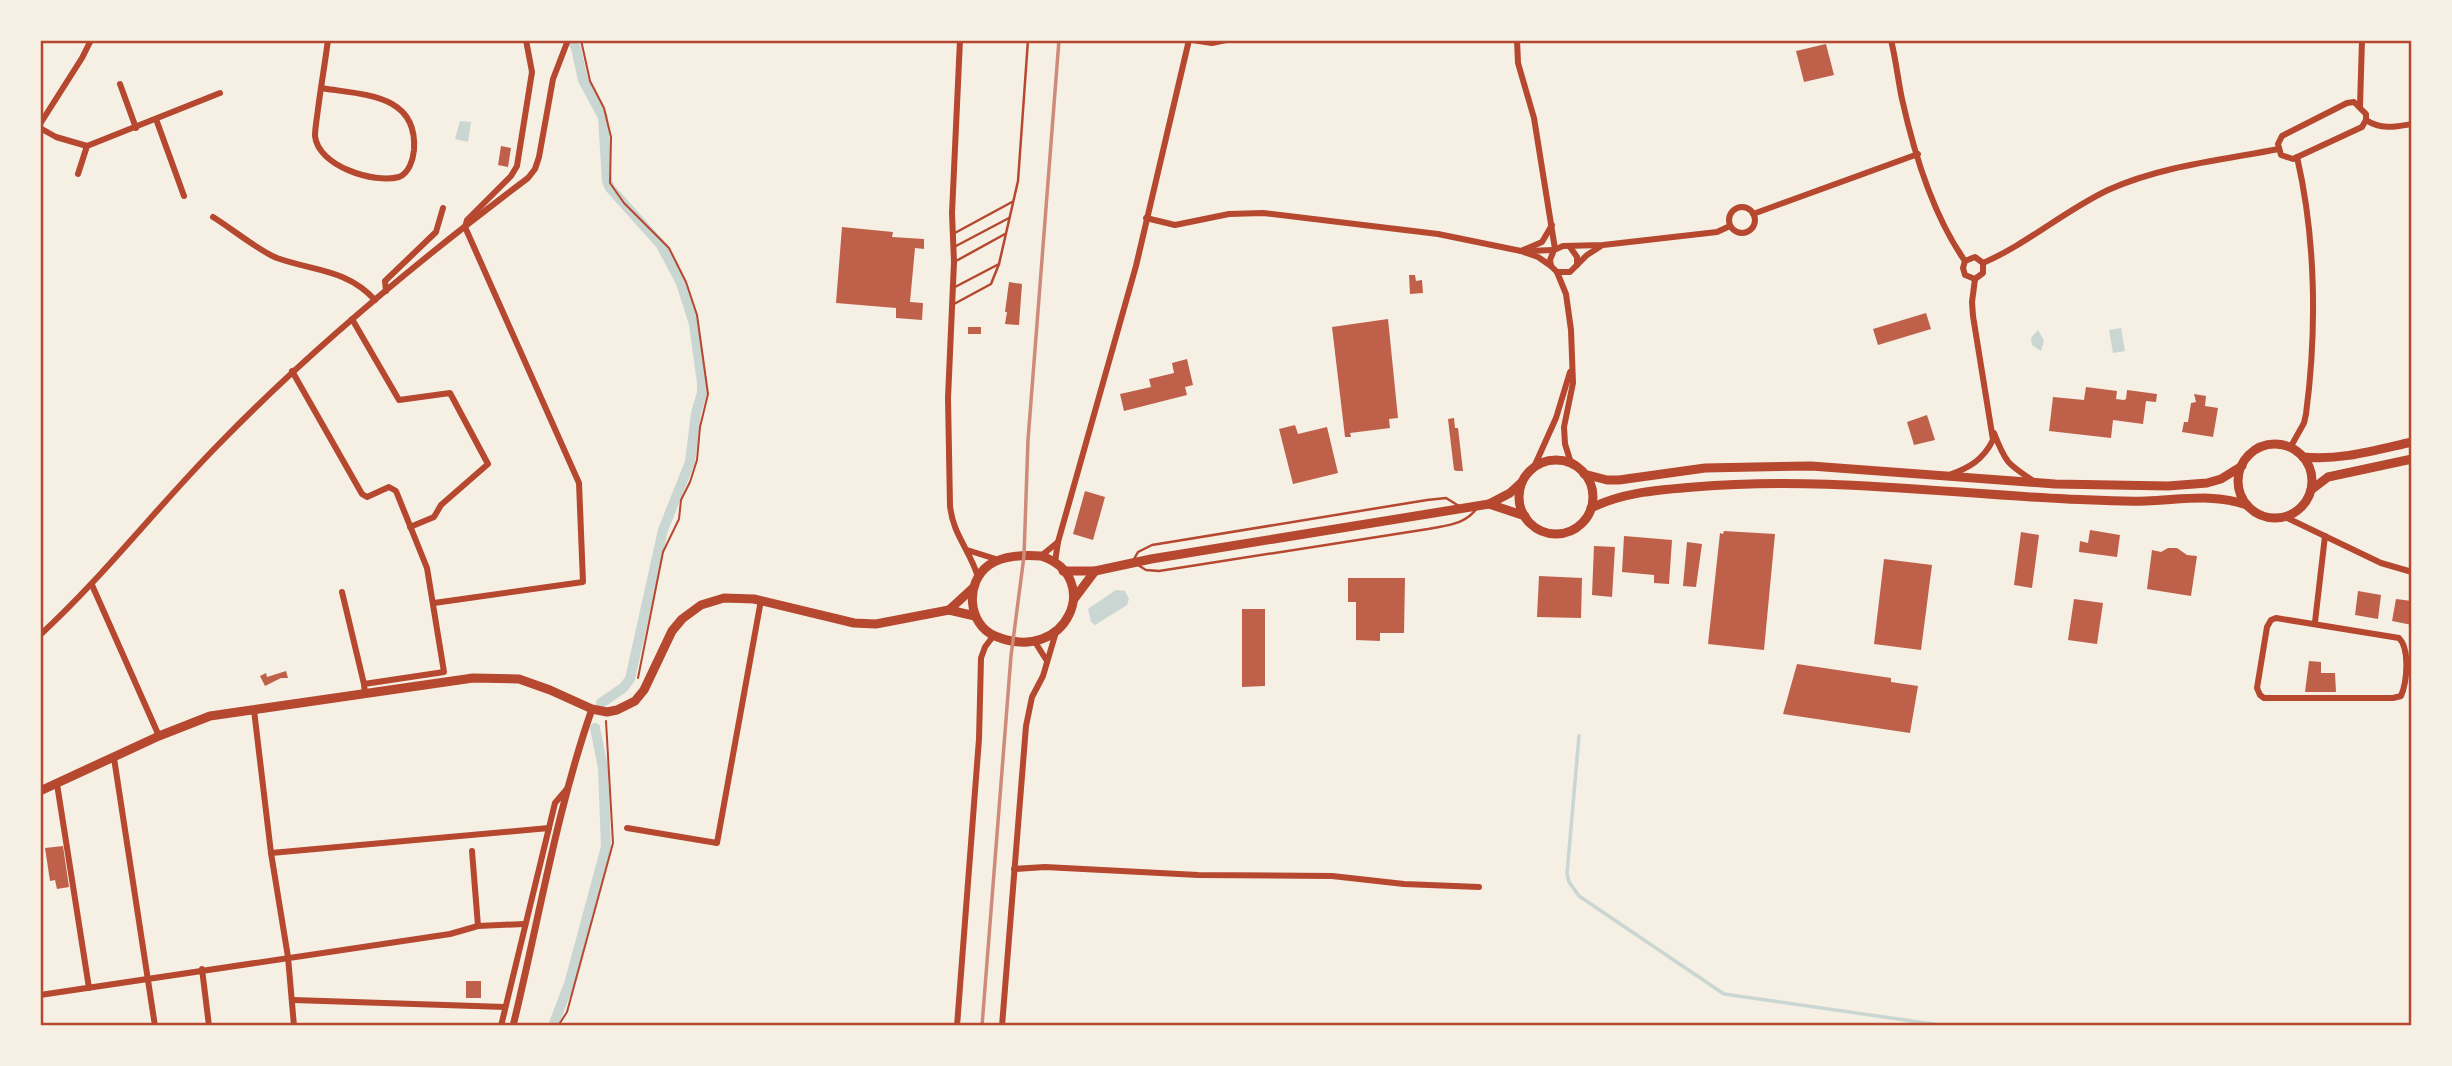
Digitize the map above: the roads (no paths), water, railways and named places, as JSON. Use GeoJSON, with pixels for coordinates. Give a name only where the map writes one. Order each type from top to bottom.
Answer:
{"type":"FeatureCollection","features":[{"type":"Feature","properties":{"kind":"main road"},"geometry":{"type":"LineString","coordinates":[[2303,457],[2333,458],[2412,442]]}},
{"type":"Feature","properties":{"kind":"main road"},"geometry":{"type":"LineString","coordinates":[[2278,445],[2290,448],[2303,457],[2312,478],[2311,490],[2306,502],[2297,512],[2285,517],[2270,518],[2257,514],[2246,505],[2240,493],[2238,479],[2242,466],[2252,453],[2266,446],[2278,445]]}},
{"type":"Feature","properties":{"kind":"main road"},"geometry":{"type":"LineString","coordinates":[[2311,490],[2328,477],[2412,459]]}},
{"type":"Feature","properties":{"kind":"main road"},"geometry":{"type":"LineString","coordinates":[[1063,571],[1095,571],[1132,562],[1484,505],[1510,493],[1534,467],[1552,460],[1571,463],[1584,474],[1590,484],[1591,508],[1577,527],[1560,533],[1543,532],[1525,516],[1520,505],[1522,481]]}},
{"type":"Feature","properties":{"kind":"main road"},"geometry":{"type":"LineString","coordinates":[[1584,474],[1619,480],[1705,468],[1811,466],[2037,483],[2168,486],[2214,481],[2242,466]]}},
{"type":"Feature","properties":{"kind":"main road"},"geometry":{"type":"LineString","coordinates":[[1591,508],[1608,500],[1640,492],[1743,482],[1799,481],[2066,499],[2135,501],[2217,498],[2246,505]]}},
{"type":"Feature","properties":{"kind":"main road"},"geometry":{"type":"LineString","coordinates":[[1484,505],[1525,516]]}},
{"type":"Feature","properties":{"kind":"main road"},"geometry":{"type":"LineString","coordinates":[[948,610],[986,568],[999,560],[1013,557],[1041,556],[1055,562],[1073,589],[1074,599]]}},
{"type":"Feature","properties":{"kind":"main road"},"geometry":{"type":"LineString","coordinates":[[976,582],[972,603],[975,616],[984,628],[994,635],[1008,639],[1035,642],[1056,632],[1068,618],[1074,599],[1095,571]]}},
{"type":"Feature","properties":{"kind":"main road"},"geometry":{"type":"LineString","coordinates":[[40,791],[159,736],[210,716],[364,689],[473,677],[503,678],[534,684],[592,709],[611,712],[635,701],[644,690],[652,679],[672,631],[695,609],[724,598],[761,600],[864,624],[898,621],[948,610],[975,616]]}},
{"type":"Feature","properties":{"kind":"street"},"geometry":{"type":"LineString","coordinates":[[90,40],[82,58],[40,126],[56,137],[88,146],[220,93]]}},
{"type":"Feature","properties":{"kind":"street"},"geometry":{"type":"LineString","coordinates":[[321,88],[389,100],[400,108],[412,130],[414,149],[412,162],[401,176],[365,176],[329,159],[319,148],[315,136],[321,88],[328,40]]}},
{"type":"Feature","properties":{"kind":"street"},"geometry":{"type":"LineString","coordinates":[[433,603],[583,582],[579,484],[465,227],[467,219],[517,166],[532,72],[526,40]]}},
{"type":"Feature","properties":{"kind":"street"},"geometry":{"type":"LineString","coordinates":[[960,40],[953,173],[954,262],[948,398],[950,506],[951,522],[957,537],[967,550],[976,582]]}},
{"type":"Feature","properties":{"kind":"street"},"geometry":{"type":"LineString","coordinates":[[1055,562],[1058,542],[1136,266],[1190,40],[1212,43],[1226,40]]}},
{"type":"Feature","properties":{"kind":"street"},"geometry":{"type":"LineString","coordinates":[[1517,40],[1518,64],[1534,118],[1553,228],[1554,249],[1550,255],[1551,266]]}},
{"type":"Feature","properties":{"kind":"street"},"geometry":{"type":"LineString","coordinates":[[1891,40],[1903,101],[1918,154],[1948,236],[1965,261]]}},
{"type":"Feature","properties":{"kind":"street"},"geometry":{"type":"LineString","coordinates":[[2360,106],[2362,40]]}},
{"type":"Feature","properties":{"kind":"street"},"geometry":{"type":"LineString","coordinates":[[40,635],[92,585],[212,451],[292,371],[386,291],[528,178],[535,169],[553,79],[567,42]]}},
{"type":"Feature","properties":{"kind":"street"},"geometry":{"type":"LineString","coordinates":[[120,84],[136,128]]}},
{"type":"Feature","properties":{"kind":"street"},"geometry":{"type":"LineString","coordinates":[[2354,102],[2360,106],[2366,114],[2366,120],[2362,127],[2297,157],[2288,159],[2281,155],[2278,149],[2282,136],[2347,103],[2354,102]]}},
{"type":"Feature","properties":{"kind":"street"},"geometry":{"type":"LineString","coordinates":[[156,119],[184,196]]}},
{"type":"Feature","properties":{"kind":"street"},"geometry":{"type":"LineString","coordinates":[[2366,120],[2376,126],[2392,128],[2412,124]]}},
{"type":"Feature","properties":{"kind":"street"},"geometry":{"type":"LineString","coordinates":[[78,174],[88,146]]}},
{"type":"Feature","properties":{"kind":"street"},"geometry":{"type":"LineString","coordinates":[[1983,263],[2098,196],[2135,179],[2178,167],[2278,149]]}},
{"type":"Feature","properties":{"kind":"street"},"geometry":{"type":"LineString","coordinates":[[1754,214],[1918,154]]}},
{"type":"Feature","properties":{"kind":"street"},"geometry":{"type":"LineString","coordinates":[[2290,448],[2305,417],[2313,318],[2311,261],[2297,157]]}},
{"type":"Feature","properties":{"kind":"street"},"geometry":{"type":"LineString","coordinates":[[1730,226],[1729,216],[1735,208],[1745,207],[1754,214]]}},
{"type":"Feature","properties":{"kind":"street"},"geometry":{"type":"LineString","coordinates":[[386,291],[385,281],[436,232],[443,208]]}},
{"type":"Feature","properties":{"kind":"street"},"geometry":{"type":"LineString","coordinates":[[1146,218],[1175,225],[1222,215],[1254,212],[1438,234],[1538,257],[1558,272],[1566,294],[1571,330],[1573,383],[1564,427],[1565,444],[1571,463]]}},
{"type":"Feature","properties":{"kind":"street"},"geometry":{"type":"LineString","coordinates":[[1730,226],[1739,232],[1749,230],[1754,223],[1754,214]]}},
{"type":"Feature","properties":{"kind":"street"},"geometry":{"type":"LineString","coordinates":[[213,217],[275,258],[321,268],[363,287],[375,300]]}},
{"type":"Feature","properties":{"kind":"street"},"geometry":{"type":"LineString","coordinates":[[1521,251],[1717,232],[1730,226]]}},
{"type":"Feature","properties":{"kind":"street"},"geometry":{"type":"LineString","coordinates":[[1521,251],[1542,242],[1553,228]]}},
{"type":"Feature","properties":{"kind":"street"},"geometry":{"type":"LineString","coordinates":[[1553,228],[1577,257],[1577,265]]}},
{"type":"Feature","properties":{"kind":"street"},"geometry":{"type":"LineString","coordinates":[[1566,294],[1570,272],[1602,245]]}},
{"type":"Feature","properties":{"kind":"street"},"geometry":{"type":"LineString","coordinates":[[1965,261],[1975,257],[1983,263]]}},
{"type":"Feature","properties":{"kind":"street"},"geometry":{"type":"LineString","coordinates":[[1965,261],[1965,275],[1975,279]]}},
{"type":"Feature","properties":{"kind":"street"},"geometry":{"type":"LineString","coordinates":[[1983,263],[1983,273],[1975,279],[1972,309],[1981,373],[1993,429],[2001,454],[2008,463],[2037,483]]}},
{"type":"Feature","properties":{"kind":"street"},"geometry":{"type":"LineString","coordinates":[[1558,272],[1570,272]]}},
{"type":"Feature","properties":{"kind":"street"},"geometry":{"type":"LineString","coordinates":[[352,319],[399,400],[450,394],[488,464],[441,505],[434,517],[411,527]]}},
{"type":"Feature","properties":{"kind":"street"},"geometry":{"type":"LineString","coordinates":[[1534,467],[1556,418],[1572,367]]}},
{"type":"Feature","properties":{"kind":"street"},"geometry":{"type":"LineString","coordinates":[[292,371],[362,494],[367,497],[389,487],[394,488],[427,568],[444,672],[364,689],[342,592]]}},
{"type":"Feature","properties":{"kind":"street"},"geometry":{"type":"LineString","coordinates":[[1945,477],[1964,470],[1983,458],[1993,440],[1993,429]]}},
{"type":"Feature","properties":{"kind":"street"},"geometry":{"type":"LineString","coordinates":[[2285,517],[2381,563],[2412,572]]}},
{"type":"Feature","properties":{"kind":"street"},"geometry":{"type":"LineString","coordinates":[[2315,622],[2325,536]]}},
{"type":"Feature","properties":{"kind":"street"},"geometry":{"type":"LineString","coordinates":[[1041,556],[1058,542]]}},
{"type":"Feature","properties":{"kind":"street"},"geometry":{"type":"LineString","coordinates":[[967,550],[999,560]]}},
{"type":"Feature","properties":{"kind":"street"},"geometry":{"type":"LineString","coordinates":[[92,585],[159,736]]}},
{"type":"Feature","properties":{"kind":"street"},"geometry":{"type":"LineString","coordinates":[[627,828],[717,843],[761,600]]}},
{"type":"Feature","properties":{"kind":"street"},"geometry":{"type":"LineString","coordinates":[[2276,618],[2315,622],[2399,638],[2404,642],[2405,686],[2401,696],[2336,699],[2264,698],[2260,695],[2257,688],[2267,627],[2271,620],[2276,618]]}},
{"type":"Feature","properties":{"kind":"street"},"geometry":{"type":"LineString","coordinates":[[1002,1026],[1026,726],[1032,697],[1043,676],[1056,632]]}},
{"type":"Feature","properties":{"kind":"street"},"geometry":{"type":"LineString","coordinates":[[957,1026],[980,727],[981,659],[985,647],[994,635]]}},
{"type":"Feature","properties":{"kind":"street"},"geometry":{"type":"LineString","coordinates":[[1035,642],[1047,661]]}},
{"type":"Feature","properties":{"kind":"street"},"geometry":{"type":"LineString","coordinates":[[513,1026],[566,790],[592,709]]}},
{"type":"Feature","properties":{"kind":"street"},"geometry":{"type":"LineString","coordinates":[[254,710],[271,853],[288,957],[294,1026]]}},
{"type":"Feature","properties":{"kind":"street"},"geometry":{"type":"LineString","coordinates":[[114,758],[155,1026]]}},
{"type":"Feature","properties":{"kind":"street"},"geometry":{"type":"LineString","coordinates":[[57,784],[89,988]]}},
{"type":"Feature","properties":{"kind":"street"},"geometry":{"type":"LineString","coordinates":[[501,1026],[555,803],[566,790]]}},
{"type":"Feature","properties":{"kind":"street"},"geometry":{"type":"LineString","coordinates":[[271,853],[549,828]]}},
{"type":"Feature","properties":{"kind":"street"},"geometry":{"type":"LineString","coordinates":[[472,851],[478,926]]}},
{"type":"Feature","properties":{"kind":"street"},"geometry":{"type":"LineString","coordinates":[[1014,869],[1045,867],[1198,875],[1332,876],[1404,884],[1479,887]]}},
{"type":"Feature","properties":{"kind":"street"},"geometry":{"type":"LineString","coordinates":[[40,995],[450,934],[478,926],[524,923]]}},
{"type":"Feature","properties":{"kind":"street"},"geometry":{"type":"LineString","coordinates":[[202,969],[209,1026]]}},
{"type":"Feature","properties":{"kind":"street"},"geometry":{"type":"LineString","coordinates":[[293,1000],[505,1007]]}},
{"type":"Feature","properties":{"kind":"lane"},"geometry":{"type":"LineString","coordinates":[[952,305],[991,284],[999,264],[1018,181],[1028,40]]}},
{"type":"Feature","properties":{"kind":"lane"},"geometry":{"type":"LineString","coordinates":[[953,234],[1012,202]]}},
{"type":"Feature","properties":{"kind":"lane"},"geometry":{"type":"LineString","coordinates":[[953,247],[1009,218]]}},
{"type":"Feature","properties":{"kind":"lane"},"geometry":{"type":"LineString","coordinates":[[954,262],[1006,234]]}},
{"type":"Feature","properties":{"kind":"lane"},"geometry":{"type":"LineString","coordinates":[[953,289],[999,264]]}},
{"type":"Feature","properties":{"kind":"lane"},"geometry":{"type":"LineString","coordinates":[[1132,562],[1155,572],[1428,529],[1461,523],[1484,505]]}},
{"type":"Feature","properties":{"kind":"waterway"},"geometry":{"type":"LineString","coordinates":[[572,40],[583,80],[603,117],[607,181],[610,188],[661,245],[681,283],[694,324],[702,383],[690,462],[663,530],[630,679],[623,688],[601,703]]}},
{"type":"Feature","properties":{"kind":"waterway"},"geometry":{"type":"LineString","coordinates":[[553,1026],[569,984],[606,847],[603,768],[595,728]]}},
{"type":"Feature","properties":{"kind":"waterway"},"geometry":{"type":"LineString","coordinates":[[1579,736],[1567,874],[1579,896],[1724,994],[1947,1026]]}},
{"type":"Feature","properties":{"kind":"railway"},"geometry":{"type":"LineString","coordinates":[[982,1026],[1011,656],[1024,556],[1028,440],[1059,40]]}}]}
